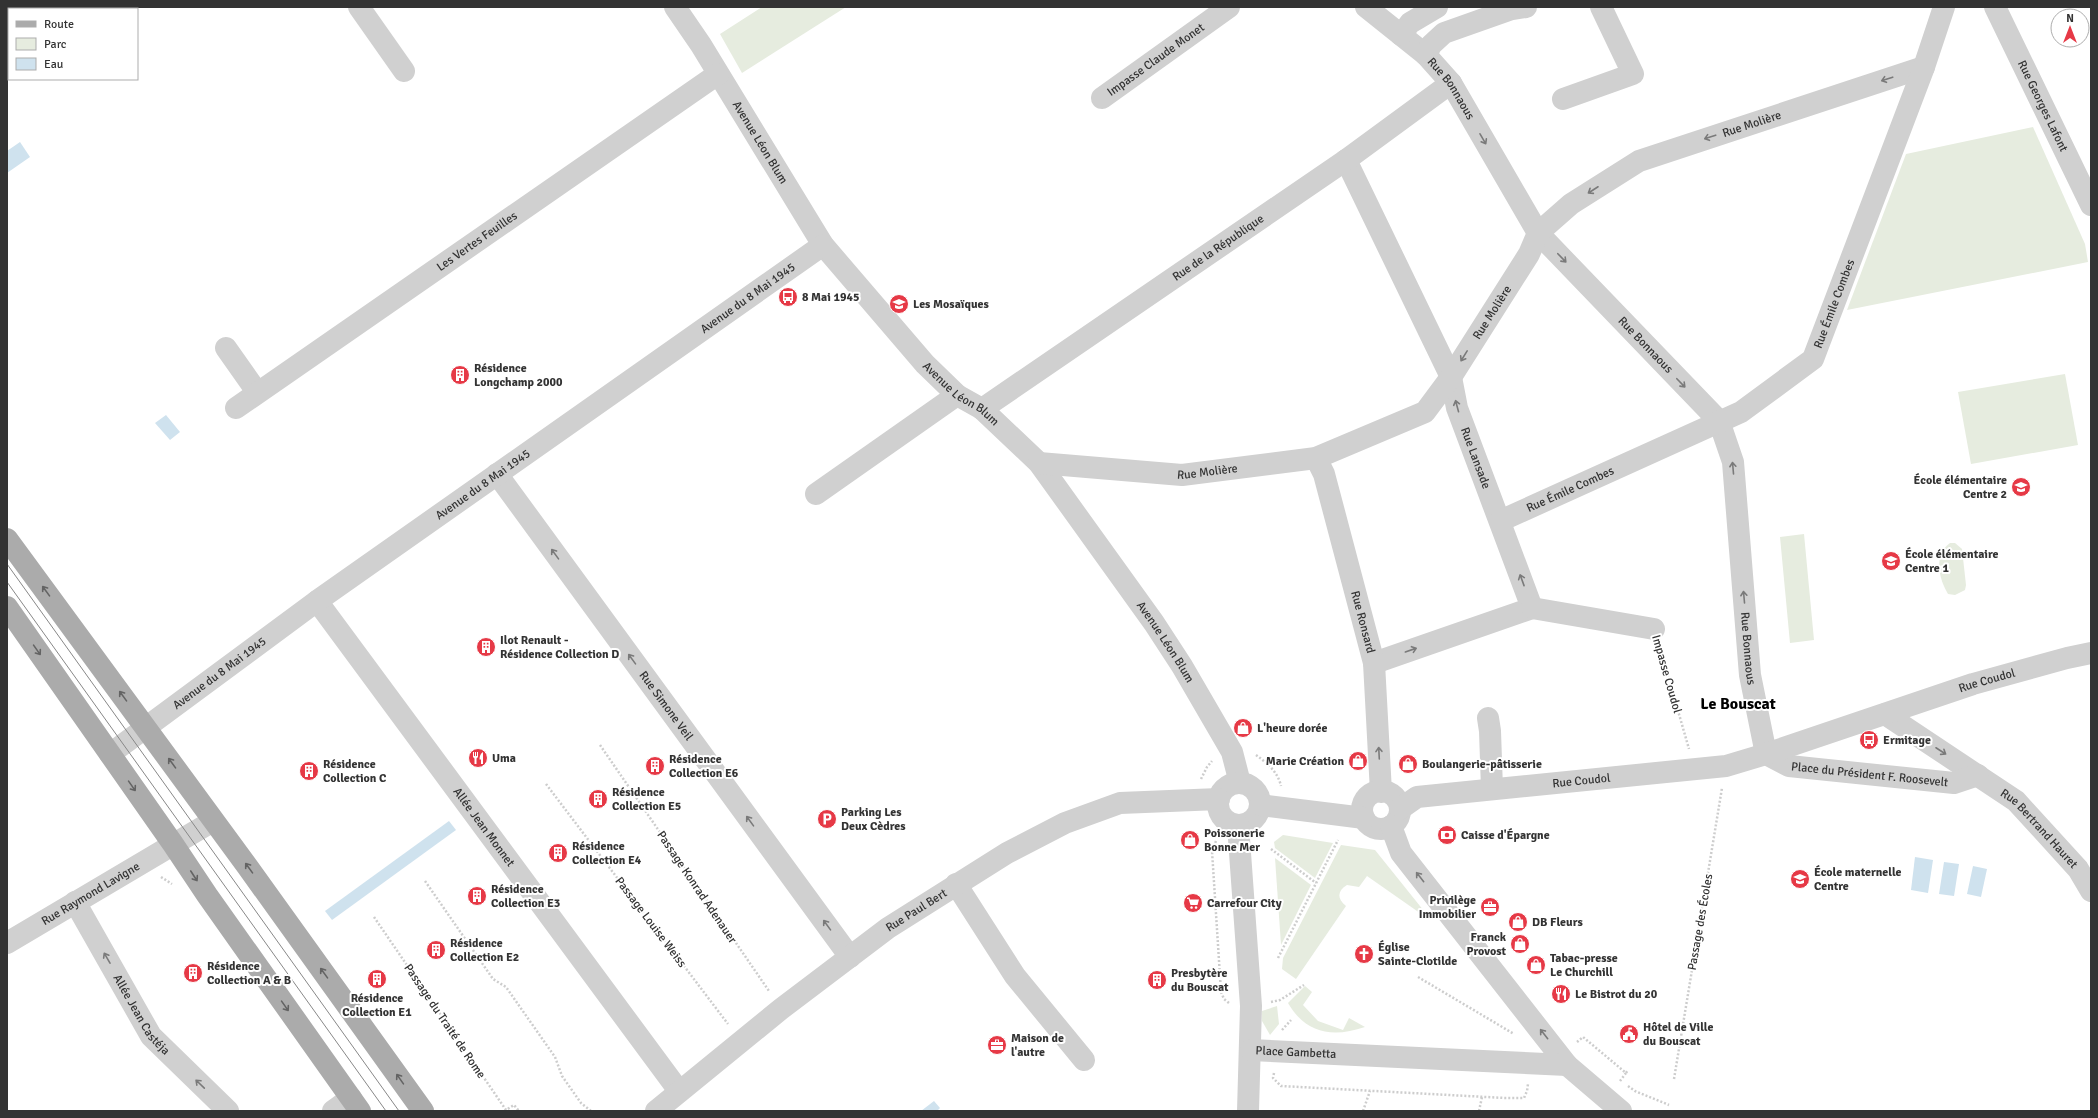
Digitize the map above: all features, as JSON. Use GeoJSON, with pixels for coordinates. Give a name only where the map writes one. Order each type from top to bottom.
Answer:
{"type":"FeatureCollection","features":[{"type":"Feature","properties":{"kind":"main road"},"geometry":{"type":"LineString","coordinates":[[7,538],[146,727],[212,821],[253,874],[422,1111]]}},
{"type":"Feature","properties":{"kind":"main road"},"geometry":{"type":"LineString","coordinates":[[11,620],[110,754],[173,844],[206,895],[356,1104]]}},
{"type":"Feature","properties":{"kind":"street"},"geometry":{"type":"LineString","coordinates":[[359,7],[404,71]]}},
{"type":"Feature","properties":{"kind":"street","name":"Avenue Léon Blum"},"geometry":{"type":"LineString","coordinates":[[675,7],[701,45],[822,245],[925,364],[956,395],[982,409],[1039,463],[1154,623],[1182,666],[1232,752],[1240,783]]}},
{"type":"Feature","properties":{"kind":"street","name":"Impasse Claude Monet"},"geometry":{"type":"LineString","coordinates":[[1102,98],[1229,7]]}},
{"type":"Feature","properties":{"kind":"street","name":"Rue Bonnaous"},"geometry":{"type":"LineString","coordinates":[[1366,7],[1426,55],[1451,83],[1538,232],[1719,421],[1733,462],[1750,675],[1766,754]]}},
{"type":"Feature","properties":{"kind":"street"},"geometry":{"type":"LineString","coordinates":[[1401,35],[1410,23],[1437,7]]}},
{"type":"Feature","properties":{"kind":"street"},"geometry":{"type":"LineString","coordinates":[[1426,55],[1431,45],[1444,33],[1512,9],[1526,7]]}},
{"type":"Feature","properties":{"kind":"street"},"geometry":{"type":"LineString","coordinates":[[1563,99],[1633,74],[1601,7]]}},
{"type":"Feature","properties":{"kind":"street","name":"Rue Émile Combes"},"geometry":{"type":"LineString","coordinates":[[1500,521],[1741,412],[1813,359],[1924,67],[1944,7]]}},
{"type":"Feature","properties":{"kind":"street","name":"Rue Georges Lafont"},"geometry":{"type":"LineString","coordinates":[[1995,7],[2091,205]]}},
{"type":"Feature","properties":{"kind":"street","name":"Rue Molière"},"geometry":{"type":"LineString","coordinates":[[1039,463],[1182,475],[1316,458],[1425,412],[1451,377],[1529,254],[1538,232],[1571,204],[1639,161],[1924,67]]}},
{"type":"Feature","properties":{"kind":"street","name":"Les Vertes Feuilles"},"geometry":{"type":"LineString","coordinates":[[236,408],[718,74]]}},
{"type":"Feature","properties":{"kind":"street","name":"Rue de la République"},"geometry":{"type":"LineString","coordinates":[[982,409],[1346,160],[1451,83]]}},
{"type":"Feature","properties":{"kind":"street","name":"Rue Lansade"},"geometry":{"type":"LineString","coordinates":[[1346,160],[1451,377],[1457,408],[1532,608]]}},
{"type":"Feature","properties":{"kind":"street","name":"Avenue du 8 Mai 1945"},"geometry":{"type":"LineString","coordinates":[[110,754],[317,601],[822,245]]}},
{"type":"Feature","properties":{"kind":"street"},"geometry":{"type":"LineString","coordinates":[[226,348],[257,392]]}},
{"type":"Feature","properties":{"kind":"street"},"geometry":{"type":"LineString","coordinates":[[816,494],[956,395]]}},
{"type":"Feature","properties":{"kind":"street","name":"Rue Ronsard"},"geometry":{"type":"LineString","coordinates":[[1316,458],[1324,474],[1374,663],[1381,792]]}},
{"type":"Feature","properties":{"kind":"street","name":"Rue Simone Veil"},"geometry":{"type":"LineString","coordinates":[[497,474],[850,957]]}},
{"type":"Feature","properties":{"kind":"street","name":"Allée Jean Monnet"},"geometry":{"type":"LineString","coordinates":[[317,601],[679,1091]]}},
{"type":"Feature","properties":{"kind":"street"},"geometry":{"type":"LineString","coordinates":[[1374,663],[1532,608]]}},
{"type":"Feature","properties":{"kind":"street","name":"Impasse Coudol"},"geometry":{"type":"LineString","coordinates":[[1532,608],[1654,629]]}},
{"type":"Feature","properties":{"kind":"street","name":"Rue Coudol"},"geometry":{"type":"LineString","coordinates":[[1885,714],[1973,684],[2067,658],[2091,653]]}},
{"type":"Feature","properties":{"kind":"street","name":"Place du Président F. Roosevelt"},"geometry":{"type":"LineString","coordinates":[[1766,754],[1885,714],[1978,775]]}},
{"type":"Feature","properties":{"kind":"street"},"geometry":{"type":"LineString","coordinates":[[1488,718],[1490,731],[1492,789]]}},
{"type":"Feature","properties":{"kind":"street","name":"Place du Président F. Roosevelt"},"geometry":{"type":"LineString","coordinates":[[1766,754],[1789,766],[1954,783],[1978,775]]}},
{"type":"Feature","properties":{"kind":"street","name":"Rue Coudol"},"geometry":{"type":"LineString","coordinates":[[1396,817],[1417,797],[1726,766],[1766,754]]}},
{"type":"Feature","properties":{"kind":"street","name":"Rue Bertrand Hauret"},"geometry":{"type":"LineString","coordinates":[[1978,775],[2016,801],[2084,865],[2091,891]]}},
{"type":"Feature","properties":{"kind":"street"},"geometry":{"type":"LineString","coordinates":[[1240,783],[1252,788],[1257,793],[1260,805],[1259,812],[1251,822],[1238,825],[1227,821],[1222,817],[1208,800],[1226,787],[1240,783]]}},
{"type":"Feature","properties":{"kind":"street"},"geometry":{"type":"LineString","coordinates":[[1396,817],[1376,828],[1371,826],[1364,818],[1363,806],[1365,800],[1375,793],[1381,792],[1386,792],[1396,798],[1396,817],[1401,853],[1567,1065],[1621,1111]]}},
{"type":"Feature","properties":{"kind":"street","name":"Rue Paul Bert"},"geometry":{"type":"LineString","coordinates":[[656,1111],[781,1009],[894,924],[1007,853],[1065,823],[1120,803],[1208,800]]}},
{"type":"Feature","properties":{"kind":"street"},"geometry":{"type":"LineString","coordinates":[[1260,805],[1364,818]]}},
{"type":"Feature","properties":{"kind":"street","name":"Rue Raymond Lavigne"},"geometry":{"type":"LineString","coordinates":[[7,942],[212,821]]}},
{"type":"Feature","properties":{"kind":"street","name":"Place Gambetta"},"geometry":{"type":"LineString","coordinates":[[1238,825],[1251,1006],[1251,1050],[1567,1065]]}},
{"type":"Feature","properties":{"kind":"street"},"geometry":{"type":"LineString","coordinates":[[956,884],[1015,976],[1084,1060]]}},
{"type":"Feature","properties":{"kind":"street","name":"Allée Jean Castéja"},"geometry":{"type":"LineString","coordinates":[[75,902],[150,1036],[228,1111]]}},
{"type":"Feature","properties":{"kind":"street"},"geometry":{"type":"LineString","coordinates":[[1248,1111],[1251,1050]]}},
{"type":"Feature","properties":{"kind":"street"},"geometry":{"type":"LineString","coordinates":[[333,1111],[356,1104]]}},
{"type":"Feature","properties":{"kind":"path","name":"Impasse Coudol"},"geometry":{"type":"LineString","coordinates":[[1654,629],[1694,769]]}},
{"type":"Feature","properties":{"kind":"path","name":"Passage Konrad Adenauer"},"geometry":{"type":"LineString","coordinates":[[600,745],[781,1009]]}},
{"type":"Feature","properties":{"kind":"path"},"geometry":{"type":"LineString","coordinates":[[1250,750],[1274,770],[1280,779],[1281,788]]}},
{"type":"Feature","properties":{"kind":"path"},"geometry":{"type":"LineString","coordinates":[[1208,800],[1197,792],[1207,767],[1214,759]]}},
{"type":"Feature","properties":{"kind":"path","name":"Passage des Écoles"},"geometry":{"type":"LineString","coordinates":[[1674,1079],[1726,766]]}},
{"type":"Feature","properties":{"kind":"path","name":"Passage Louise Weiss"},"geometry":{"type":"LineString","coordinates":[[546,784],[741,1042]]}},
{"type":"Feature","properties":{"kind":"path"},"geometry":{"type":"LineString","coordinates":[[1278,958],[1338,840]]}},
{"type":"Feature","properties":{"kind":"path"},"geometry":{"type":"LineString","coordinates":[[1216,841],[1212,851],[1220,992],[1224,999],[1232,1004],[1251,1006],[1280,1000],[1304,985]]}},
{"type":"Feature","properties":{"kind":"path"},"geometry":{"type":"LineString","coordinates":[[1271,849],[1316,883]]}},
{"type":"Feature","properties":{"kind":"path"},"geometry":{"type":"LineString","coordinates":[[425,881],[493,979],[506,987],[555,1057],[562,1076],[581,1102],[591,1111]]}},
{"type":"Feature","properties":{"kind":"path","name":"Passage du Traité de Rome"},"geometry":{"type":"LineString","coordinates":[[374,917],[506,1110],[514,1105],[519,1111]]}},
{"type":"Feature","properties":{"kind":"path"},"geometry":{"type":"LineString","coordinates":[[1418,977],[1518,1036]]}},
{"type":"Feature","properties":{"kind":"path"},"geometry":{"type":"LineString","coordinates":[[1573,1041],[1576,1044],[1583,1037],[1626,1073]]}},
{"type":"Feature","properties":{"kind":"path"},"geometry":{"type":"LineString","coordinates":[[1275,1051],[1273,1078],[1281,1086],[1482,1097],[1524,1098],[1527,1091],[1529,1064]]}},
{"type":"Feature","properties":{"kind":"path"},"geometry":{"type":"LineString","coordinates":[[1620,1081],[1628,1070]]}},
{"type":"Feature","properties":{"kind":"path"},"geometry":{"type":"LineString","coordinates":[[1615,1077],[1635,1091],[1669,1105]]}},
{"type":"Feature","properties":{"kind":"path"},"geometry":{"type":"LineString","coordinates":[[1363,1111],[1370,1091]]}},
{"type":"Feature","properties":{"kind":"path"},"geometry":{"type":"LineString","coordinates":[[1479,1111],[1482,1097]]}},
{"type":"Feature","properties":{"kind":"green space"},"geometry":{"type":"Polygon","coordinates":[[[762,7],[846,7],[742,73],[720,34],[762,7]]]}},
{"type":"Feature","properties":{"kind":"green space"},"geometry":{"type":"Polygon","coordinates":[[[2033,127],[2085,244],[2088,262],[1847,310],[1906,154],[2033,127]]]}},
{"type":"Feature","properties":{"kind":"green space"},"geometry":{"type":"Polygon","coordinates":[[[2065,374],[2078,445],[1971,464],[1958,392],[2065,374]]]}},
{"type":"Feature","properties":{"kind":"green space"},"geometry":{"type":"Polygon","coordinates":[[[1804,534],[1814,640],[1790,643],[1780,537],[1804,534]]]}},
{"type":"Feature","properties":{"kind":"green space"},"geometry":{"type":"Polygon","coordinates":[[[1950,543],[1955,543],[1962,549],[1966,585],[1965,590],[1955,595],[1948,594],[1942,581],[1939,567],[1941,554],[1950,543]]]}},
{"type":"Feature","properties":{"kind":"green space"},"geometry":{"type":"Polygon","coordinates":[[[1283,835],[1333,843],[1315,878],[1275,848],[1274,842],[1283,835]]]}},
{"type":"Feature","properties":{"kind":"green space"},"geometry":{"type":"Polygon","coordinates":[[[1341,845],[1375,850],[1428,916],[1427,918],[1367,876],[1359,887],[1347,885],[1341,890],[1339,895],[1341,901],[1346,906],[1296,979],[1282,969],[1283,958],[1341,845]]]}},
{"type":"Feature","properties":{"kind":"green space"},"geometry":{"type":"Polygon","coordinates":[[[1275,858],[1311,885],[1281,945],[1275,858]]]}},
{"type":"Feature","properties":{"kind":"green space"},"geometry":{"type":"Polygon","coordinates":[[[1305,986],[1312,992],[1303,1005],[1318,1021],[1343,1030],[1349,1018],[1365,1027],[1342,1032],[1331,1032],[1321,1031],[1303,1021],[1288,1003],[1305,986]]]}},
{"type":"Feature","properties":{"kind":"green space"},"geometry":{"type":"Polygon","coordinates":[[[1277,1006],[1279,1024],[1270,1035],[1262,1021],[1262,1011],[1277,1006]]]}},
{"type":"Feature","properties":{"kind":"water"},"geometry":{"type":"Polygon","coordinates":[[[20,142],[30,157],[7,173],[7,151],[20,142]]]}},
{"type":"Feature","properties":{"kind":"water"},"geometry":{"type":"Polygon","coordinates":[[[166,415],[180,432],[170,440],[155,423],[166,415]]]}},
{"type":"Feature","properties":{"kind":"water"},"geometry":{"type":"Polygon","coordinates":[[[449,821],[456,830],[332,920],[325,911],[449,821]]]}},
{"type":"Feature","properties":{"kind":"water"},"geometry":{"type":"Polygon","coordinates":[[[1915,857],[1933,860],[1928,893],[1911,890],[1915,857]]]}},
{"type":"Feature","properties":{"kind":"water"},"geometry":{"type":"Polygon","coordinates":[[[1944,862],[1959,864],[1954,896],[1939,894],[1944,862]]]}},
{"type":"Feature","properties":{"kind":"water"},"geometry":{"type":"Polygon","coordinates":[[[1973,866],[1987,869],[1981,897],[1967,894],[1973,866]]]}},
{"type":"Feature","properties":{"kind":"water"},"geometry":{"type":"Polygon","coordinates":[[[934,1101],[940,1108],[937,1111],[921,1111],[934,1101]]]}},
{"type":"Feature","properties":{"kind":"tram line"},"geometry":{"type":"LineString","coordinates":[[7,564],[399,1111]]}},
{"type":"Feature","properties":{"kind":"tram line"},"geometry":{"type":"LineString","coordinates":[[7,582],[386,1111]]}},
{"type":"Feature","properties":{"kind":"place","name":"8 Mai 1945"},"geometry":{"type":"Point","coordinates":[788,297]}},
{"type":"Feature","properties":{"kind":"place","name":"Les Mosaïques"},"geometry":{"type":"Point","coordinates":[899,304]}},
{"type":"Feature","properties":{"kind":"place","name":"Résidence Longchamp 2000"},"geometry":{"type":"Point","coordinates":[460,375]}},
{"type":"Feature","properties":{"kind":"place","name":"École élémentaire Centre 2"},"geometry":{"type":"Point","coordinates":[2021,487]}},
{"type":"Feature","properties":{"kind":"place","name":"École élémentaire Centre 1"},"geometry":{"type":"Point","coordinates":[1891,561]}},
{"type":"Feature","properties":{"kind":"place","name":"Ilot Renault - Résidence Collection D"},"geometry":{"type":"Point","coordinates":[486,647]}},
{"type":"Feature","properties":{"kind":"place","name":"L'heure dorée"},"geometry":{"type":"Point","coordinates":[1243,728]}},
{"type":"Feature","properties":{"kind":"place","name":"Ermitage"},"geometry":{"type":"Point","coordinates":[1869,740]}},
{"type":"Feature","properties":{"kind":"place","name":"Uma"},"geometry":{"type":"Point","coordinates":[478,758]}},
{"type":"Feature","properties":{"kind":"place","name":"Marie Création"},"geometry":{"type":"Point","coordinates":[1358,761]}},
{"type":"Feature","properties":{"kind":"place","name":"Boulangerie-pâtisserie"},"geometry":{"type":"Point","coordinates":[1408,764]}},
{"type":"Feature","properties":{"kind":"place","name":"Résidence Collection E6"},"geometry":{"type":"Point","coordinates":[655,766]}},
{"type":"Feature","properties":{"kind":"place","name":"Résidence Collection C"},"geometry":{"type":"Point","coordinates":[309,771]}},
{"type":"Feature","properties":{"kind":"place","name":"Résidence Collection E5"},"geometry":{"type":"Point","coordinates":[598,799]}},
{"type":"Feature","properties":{"kind":"place","name":"Parking Les Deux Cèdres"},"geometry":{"type":"Point","coordinates":[827,819]}},
{"type":"Feature","properties":{"kind":"place","name":"Caisse d'Épargne"},"geometry":{"type":"Point","coordinates":[1447,835]}},
{"type":"Feature","properties":{"kind":"place","name":"Poissonerie Bonne Mer"},"geometry":{"type":"Point","coordinates":[1190,840]}},
{"type":"Feature","properties":{"kind":"place","name":"Résidence Collection E4"},"geometry":{"type":"Point","coordinates":[558,853]}},
{"type":"Feature","properties":{"kind":"place","name":"École maternelle Centre"},"geometry":{"type":"Point","coordinates":[1800,879]}},
{"type":"Feature","properties":{"kind":"place","name":"Résidence Collection E3"},"geometry":{"type":"Point","coordinates":[477,896]}},
{"type":"Feature","properties":{"kind":"place","name":"Carrefour City"},"geometry":{"type":"Point","coordinates":[1193,903]}},
{"type":"Feature","properties":{"kind":"place","name":"Privilège Immobilier"},"geometry":{"type":"Point","coordinates":[1490,907]}},
{"type":"Feature","properties":{"kind":"place","name":"DB Fleurs"},"geometry":{"type":"Point","coordinates":[1518,922]}},
{"type":"Feature","properties":{"kind":"place","name":"Franck Provost"},"geometry":{"type":"Point","coordinates":[1520,944]}},
{"type":"Feature","properties":{"kind":"place","name":"Résidence Collection E2"},"geometry":{"type":"Point","coordinates":[436,950]}},
{"type":"Feature","properties":{"kind":"place","name":"Église Sainte-Clotilde"},"geometry":{"type":"Point","coordinates":[1364,954]}},
{"type":"Feature","properties":{"kind":"place","name":"Tabac-presse Le Churchill"},"geometry":{"type":"Point","coordinates":[1536,965]}},
{"type":"Feature","properties":{"kind":"place","name":"Résidence Collection A & B"},"geometry":{"type":"Point","coordinates":[193,973]}},
{"type":"Feature","properties":{"kind":"place","name":"Résidence Collection E1"},"geometry":{"type":"Point","coordinates":[377,979]}},
{"type":"Feature","properties":{"kind":"place","name":"Presbytère du Bouscat"},"geometry":{"type":"Point","coordinates":[1157,980]}},
{"type":"Feature","properties":{"kind":"place","name":"Le Bistrot du 20"},"geometry":{"type":"Point","coordinates":[1561,994]}},
{"type":"Feature","properties":{"kind":"place","name":"Hôtel de Ville du Bouscat"},"geometry":{"type":"Point","coordinates":[1629,1034]}},
{"type":"Feature","properties":{"kind":"place","name":"Maison de l'autre"},"geometry":{"type":"Point","coordinates":[997,1045]}},
{"type":"Feature","properties":{"kind":"district","name":"Le Bouscat"},"geometry":{"type":"Point","coordinates":[1738,703]}}]}
